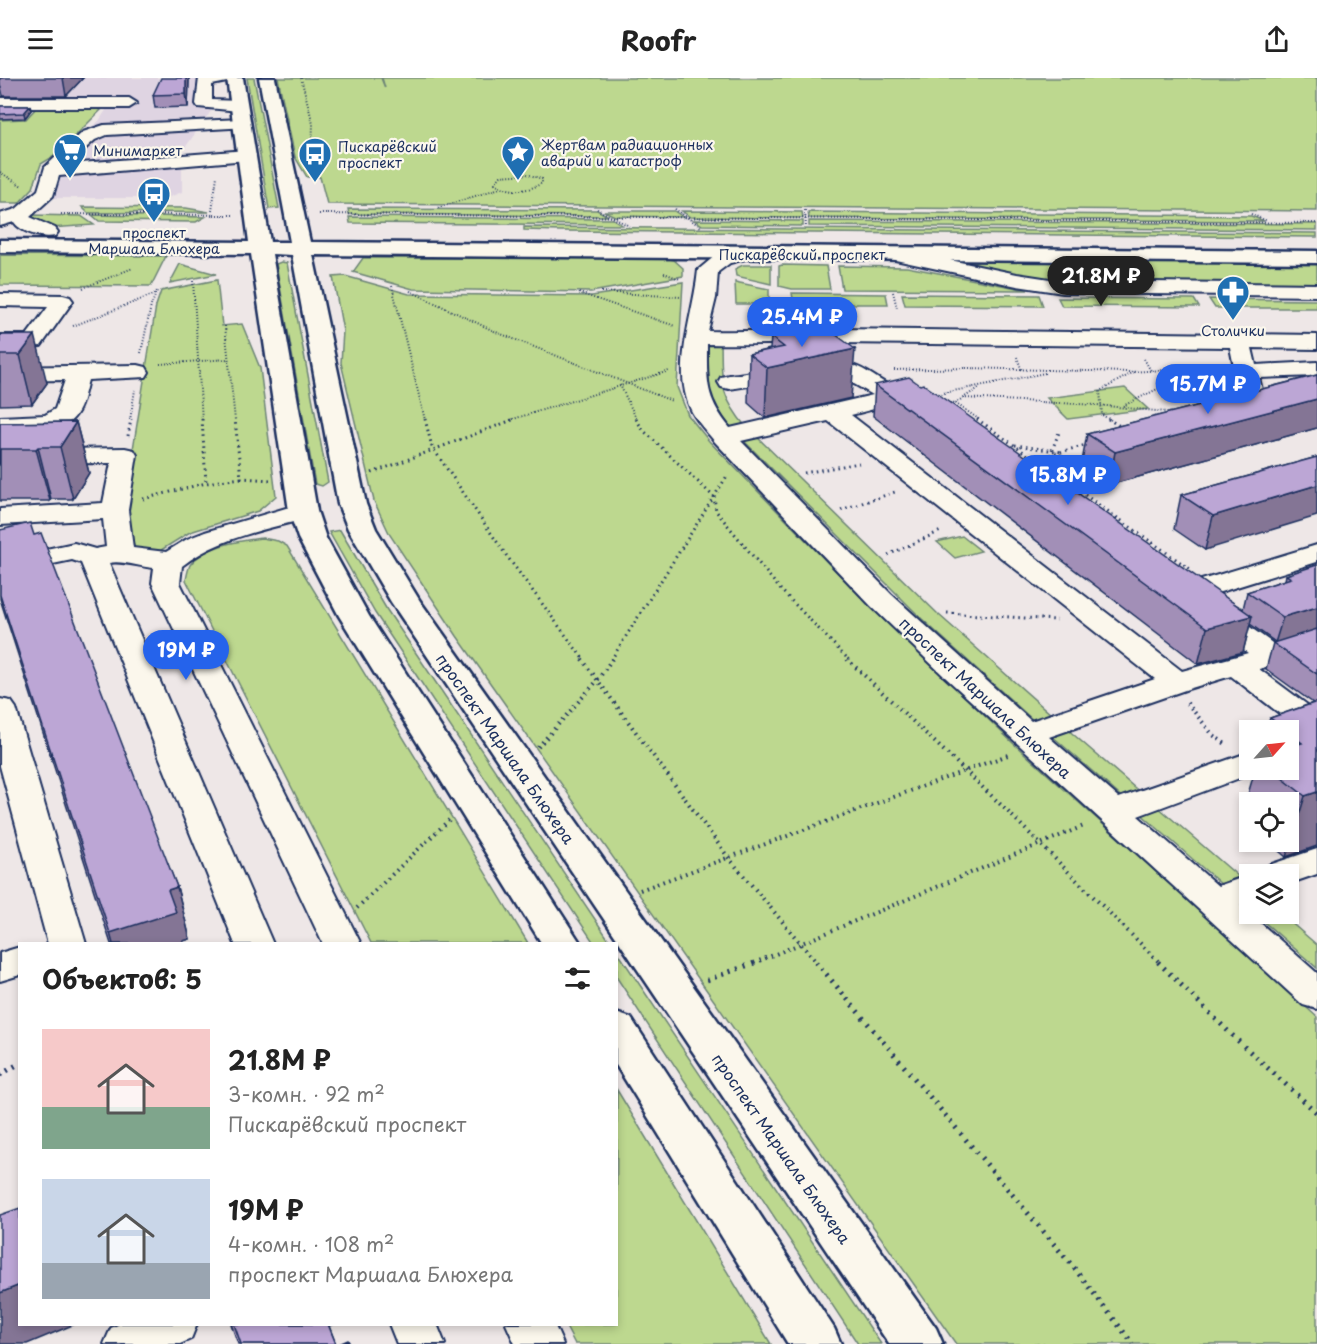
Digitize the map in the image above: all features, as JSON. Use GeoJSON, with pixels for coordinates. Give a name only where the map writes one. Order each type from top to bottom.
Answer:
{"type":"FeatureCollection","features":[{"type":"Feature","properties":{"kind":"main road"},"geometry":{"type":"LineString","coordinates":[[235,78],[301,497],[312,538],[354,616],[561,942]]}},
{"type":"Feature","properties":{"kind":"main road","name":"проспект Маршала Блюхера"},"geometry":{"type":"LineString","coordinates":[[267,78],[350,494],[362,529],[406,602],[918,1344]]}},
{"type":"Feature","properties":{"kind":"main road","name":"Пискарёвский проспект"},"geometry":{"type":"LineString","coordinates":[[0,231],[52,223],[259,241]]}},
{"type":"Feature","properties":{"kind":"main road","name":"Пискарёвский проспект"},"geometry":{"type":"LineString","coordinates":[[0,246],[473,237],[1317,242]]}},
{"type":"Feature","properties":{"kind":"main road","name":"Пискарёвский проспект"},"geometry":{"type":"LineString","coordinates":[[298,241],[746,253],[1317,258]]}},
{"type":"Feature","properties":{"kind":"main road"},"geometry":{"type":"LineString","coordinates":[[301,497],[350,494]]}},
{"type":"Feature","properties":{"kind":"main road"},"geometry":{"type":"LineString","coordinates":[[618,1032],[816,1344]]}},
{"type":"Feature","properties":{"kind":"street"},"geometry":{"type":"LineString","coordinates":[[227,78],[204,81],[203,102],[210,106],[239,106]]}},
{"type":"Feature","properties":{"kind":"street"},"geometry":{"type":"LineString","coordinates":[[0,103],[129,103]]}},
{"type":"Feature","properties":{"kind":"street"},"geometry":{"type":"LineString","coordinates":[[47,192],[51,171],[89,136],[104,130],[242,124]]}},
{"type":"Feature","properties":{"kind":"street"},"geometry":{"type":"LineString","coordinates":[[51,171],[146,172],[247,155]]}},
{"type":"Feature","properties":{"kind":"street"},"geometry":{"type":"LineString","coordinates":[[0,220],[23,213],[47,192],[68,190]]}},
{"type":"Feature","properties":{"kind":"street"},"geometry":{"type":"LineString","coordinates":[[23,213],[21,217],[23,222],[52,223]]}},
{"type":"Feature","properties":{"kind":"street","name":"проспект Маршала Блюхера"},"geometry":{"type":"LineString","coordinates":[[746,253],[723,259],[708,270],[706,298],[696,350],[695,385],[704,412],[734,448],[881,600],[1112,813],[1317,995]]}},
{"type":"Feature","properties":{"kind":"street"},"geometry":{"type":"LineString","coordinates":[[893,254],[1017,280],[1063,287],[1317,290]]}},
{"type":"Feature","properties":{"kind":"street"},"geometry":{"type":"LineString","coordinates":[[0,300],[63,301],[33,341],[0,342]]}},
{"type":"Feature","properties":{"kind":"street"},"geometry":{"type":"LineString","coordinates":[[696,350],[778,336],[1239,340],[1316,344]]}},
{"type":"Feature","properties":{"kind":"street"},"geometry":{"type":"LineString","coordinates":[[1201,416],[1253,401],[1239,340]]}},
{"type":"Feature","properties":{"kind":"street"},"geometry":{"type":"LineString","coordinates":[[729,382],[751,381],[798,370],[828,367],[854,372],[883,390],[934,405]]}},
{"type":"Feature","properties":{"kind":"street"},"geometry":{"type":"LineString","coordinates":[[0,374],[79,373],[138,368]]}},
{"type":"Feature","properties":{"kind":"street"},"geometry":{"type":"LineString","coordinates":[[1247,368],[1317,369]]}},
{"type":"Feature","properties":{"kind":"street"},"geometry":{"type":"LineString","coordinates":[[0,424],[50,422],[66,413],[79,373]]}},
{"type":"Feature","properties":{"kind":"street"},"geometry":{"type":"LineString","coordinates":[[734,448],[833,413],[898,395]]}},
{"type":"Feature","properties":{"kind":"street"},"geometry":{"type":"LineString","coordinates":[[833,413],[1101,622],[1182,693]]}},
{"type":"Feature","properties":{"kind":"street"},"geometry":{"type":"LineString","coordinates":[[0,457],[125,454],[106,555],[253,942]]}},
{"type":"Feature","properties":{"kind":"street"},"geometry":{"type":"LineString","coordinates":[[301,497],[183,552],[172,561],[166,570],[166,583],[338,937]]}},
{"type":"Feature","properties":{"kind":"street"},"geometry":{"type":"LineString","coordinates":[[0,517],[116,508]]}},
{"type":"Feature","properties":{"kind":"street"},"geometry":{"type":"LineString","coordinates":[[0,567],[74,551],[172,561]]}},
{"type":"Feature","properties":{"kind":"street"},"geometry":{"type":"LineString","coordinates":[[1031,739],[1182,693],[1238,667],[1285,651],[1175,587],[1213,585],[1317,553]]}},
{"type":"Feature","properties":{"kind":"street"},"geometry":{"type":"LineString","coordinates":[[1238,667],[1311,737]]}},
{"type":"Feature","properties":{"kind":"street"},"geometry":{"type":"LineString","coordinates":[[0,708],[66,942]]}},
{"type":"Feature","properties":{"kind":"street"},"geometry":{"type":"LineString","coordinates":[[1112,813],[1239,766]]}},
{"type":"Feature","properties":{"kind":"street"},"geometry":{"type":"LineString","coordinates":[[1299,868],[1317,861]]}},
{"type":"Feature","properties":{"kind":"street"},"geometry":{"type":"LineString","coordinates":[[1211,902],[1239,891]]}},
{"type":"Feature","properties":{"kind":"street"},"geometry":{"type":"LineString","coordinates":[[0,967],[18,962]]}},
{"type":"Feature","properties":{"kind":"street"},"geometry":{"type":"LineString","coordinates":[[128,1344],[169,1326]]}},
{"type":"Feature","properties":{"kind":"street"},"geometry":{"type":"LineString","coordinates":[[414,1326],[421,1344]]}},
{"type":"Feature","properties":{"kind":"street"},"geometry":{"type":"LineString","coordinates":[[530,1326],[539,1344]]}},
{"type":"Feature","properties":{"kind":"path"},"geometry":{"type":"LineString","coordinates":[[301,78],[313,124],[310,178]]}},
{"type":"Feature","properties":{"kind":"path"},"geometry":{"type":"LineString","coordinates":[[438,208],[500,188],[528,189],[539,186],[543,181],[534,175],[507,175],[495,181],[500,188]]}},
{"type":"Feature","properties":{"kind":"path"},"geometry":{"type":"LineString","coordinates":[[597,209],[629,226]]}},
{"type":"Feature","properties":{"kind":"path"},"geometry":{"type":"LineString","coordinates":[[675,209],[701,227]]}},
{"type":"Feature","properties":{"kind":"path"},"geometry":{"type":"LineString","coordinates":[[805,210],[806,228]]}},
{"type":"Feature","properties":{"kind":"path"},"geometry":{"type":"LineString","coordinates":[[312,214],[1317,223]]}},
{"type":"Feature","properties":{"kind":"path"},"geometry":{"type":"LineString","coordinates":[[1251,214],[1271,223]]}},
{"type":"Feature","properties":{"kind":"path"},"geometry":{"type":"LineString","coordinates":[[52,223],[228,216]]}},
{"type":"Feature","properties":{"kind":"path"},"geometry":{"type":"LineString","coordinates":[[83,288],[133,268]]}},
{"type":"Feature","properties":{"kind":"path"},"geometry":{"type":"LineString","coordinates":[[193,281],[206,483]]}},
{"type":"Feature","properties":{"kind":"path"},"geometry":{"type":"LineString","coordinates":[[392,286],[432,447],[597,681],[728,857],[1075,1269],[1133,1344]]}},
{"type":"Feature","properties":{"kind":"path"},"geometry":{"type":"LineString","coordinates":[[410,291],[496,332],[704,412]]}},
{"type":"Feature","properties":{"kind":"path"},"geometry":{"type":"LineString","coordinates":[[33,341],[156,292],[138,368],[125,454]]}},
{"type":"Feature","properties":{"kind":"path"},"geometry":{"type":"LineString","coordinates":[[601,292],[706,298]]}},
{"type":"Feature","properties":{"kind":"path"},"geometry":{"type":"LineString","coordinates":[[893,292],[897,308]]}},
{"type":"Feature","properties":{"kind":"path"},"geometry":{"type":"LineString","coordinates":[[350,494],[432,447],[536,410],[626,383],[696,350],[671,324],[579,293]]}},
{"type":"Feature","properties":{"kind":"path"},"geometry":{"type":"LineString","coordinates":[[225,326],[241,478]]}},
{"type":"Feature","properties":{"kind":"path"},"geometry":{"type":"LineString","coordinates":[[138,368],[228,359]]}},
{"type":"Feature","properties":{"kind":"path"},"geometry":{"type":"LineString","coordinates":[[921,372],[973,368],[1135,371],[1247,368]]}},
{"type":"Feature","properties":{"kind":"path"},"geometry":{"type":"LineString","coordinates":[[1123,406],[1198,370]]}},
{"type":"Feature","properties":{"kind":"path"},"geometry":{"type":"LineString","coordinates":[[934,405],[983,385],[1055,371]]}},
{"type":"Feature","properties":{"kind":"path"},"geometry":{"type":"LineString","coordinates":[[1131,434],[1102,415],[1100,392],[1135,371]]}},
{"type":"Feature","properties":{"kind":"path"},"geometry":{"type":"LineString","coordinates":[[620,385],[628,405],[643,430],[714,496],[716,511],[780,589],[845,657],[964,770],[1235,1038],[1317,1113]]}},
{"type":"Feature","properties":{"kind":"path"},"geometry":{"type":"LineString","coordinates":[[983,385],[955,403],[1213,585]]}},
{"type":"Feature","properties":{"kind":"path"},"geometry":{"type":"LineString","coordinates":[[963,398],[1101,407],[1123,406],[1201,416]]}},
{"type":"Feature","properties":{"kind":"path"},"geometry":{"type":"LineString","coordinates":[[1052,450],[1060,430]]}},
{"type":"Feature","properties":{"kind":"path"},"geometry":{"type":"LineString","coordinates":[[1034,459],[1092,444]]}},
{"type":"Feature","properties":{"kind":"path"},"geometry":{"type":"LineString","coordinates":[[1014,445],[1062,452]]}},
{"type":"Feature","properties":{"kind":"path"},"geometry":{"type":"LineString","coordinates":[[516,763],[544,742],[597,681],[730,470],[734,448]]}},
{"type":"Feature","properties":{"kind":"path"},"geometry":{"type":"LineString","coordinates":[[1055,474],[1062,452]]}},
{"type":"Feature","properties":{"kind":"path"},"geometry":{"type":"LineString","coordinates":[[804,473],[890,458]]}},
{"type":"Feature","properties":{"kind":"path"},"geometry":{"type":"LineString","coordinates":[[116,508],[206,483],[241,478],[301,497]]}},
{"type":"Feature","properties":{"kind":"path"},"geometry":{"type":"LineString","coordinates":[[841,510],[922,483]]}},
{"type":"Feature","properties":{"kind":"path"},"geometry":{"type":"LineString","coordinates":[[888,555],[969,519]]}},
{"type":"Feature","properties":{"kind":"path"},"geometry":{"type":"LineString","coordinates":[[947,613],[1101,622]]}},
{"type":"Feature","properties":{"kind":"path"},"geometry":{"type":"LineString","coordinates":[[1182,693],[1213,735]]}},
{"type":"Feature","properties":{"kind":"path"},"geometry":{"type":"LineString","coordinates":[[611,900],[964,770],[1031,739]]}},
{"type":"Feature","properties":{"kind":"path"},"geometry":{"type":"LineString","coordinates":[[338,937],[471,800]]}},
{"type":"Feature","properties":{"kind":"path"},"geometry":{"type":"LineString","coordinates":[[673,989],[723,976],[1112,813]]}},
{"type":"Feature","properties":{"kind":"path"},"geometry":{"type":"LineString","coordinates":[[0,1075],[18,1064]]}},
{"type":"Feature","properties":{"kind":"shaded area"},"geometry":{"type":"Polygon","coordinates":[[[0,78],[208,78],[211,111],[182,152],[182,192],[167,198],[32,198],[49,163],[99,121],[110,104],[0,104],[0,78]]]}},
{"type":"Feature","properties":{"kind":"green space"},"geometry":{"type":"Polygon","coordinates":[[[247,78],[254,78],[279,208],[269,209],[247,78]]]}},
{"type":"Feature","properties":{"kind":"green space"},"geometry":{"type":"Polygon","coordinates":[[[278,78],[381,78],[385,88],[382,78],[1317,78],[1317,211],[327,204],[320,177],[307,177],[295,157],[278,78]]]}},
{"type":"Feature","properties":{"kind":"green space"},"geometry":{"type":"Polygon","coordinates":[[[38,106],[105,106],[56,155],[41,164],[33,188],[19,203],[0,203],[0,120],[26,119],[38,106]]]}},
{"type":"Feature","properties":{"kind":"green space"},"geometry":{"type":"Polygon","coordinates":[[[82,207],[186,208],[209,212],[88,213],[82,207]]]}},
{"type":"Feature","properties":{"kind":"green space"},"geometry":{"type":"Polygon","coordinates":[[[348,209],[597,210],[608,216],[349,214],[348,209]]]}},
{"type":"Feature","properties":{"kind":"green space"},"geometry":{"type":"Polygon","coordinates":[[[604,211],[674,211],[683,217],[615,216],[604,211]]]}},
{"type":"Feature","properties":{"kind":"green space"},"geometry":{"type":"Polygon","coordinates":[[[682,211],[802,212],[803,218],[690,217],[682,211]]]}},
{"type":"Feature","properties":{"kind":"green space"},"geometry":{"type":"Polygon","coordinates":[[[808,212],[1251,216],[1264,221],[809,218],[808,212]]]}},
{"type":"Feature","properties":{"kind":"green space"},"geometry":{"type":"Polygon","coordinates":[[[31,215],[81,216],[94,225],[50,228],[29,219],[31,215]]]}},
{"type":"Feature","properties":{"kind":"green space"},"geometry":{"type":"Polygon","coordinates":[[[92,215],[205,217],[196,222],[99,221],[92,215]]]}},
{"type":"Feature","properties":{"kind":"green space"},"geometry":{"type":"Polygon","coordinates":[[[349,217],[613,219],[622,225],[350,223],[349,217]]]}},
{"type":"Feature","properties":{"kind":"green space"},"geometry":{"type":"Polygon","coordinates":[[[694,220],[803,221],[803,226],[702,225],[694,220]]]}},
{"type":"Feature","properties":{"kind":"green space"},"geometry":{"type":"Polygon","coordinates":[[[809,221],[1317,224],[1317,230],[809,226],[809,221]]]}},
{"type":"Feature","properties":{"kind":"green space"},"geometry":{"type":"Polygon","coordinates":[[[524,227],[1317,233],[1317,237],[561,231],[524,230],[524,227]]]}},
{"type":"Feature","properties":{"kind":"green space"},"geometry":{"type":"Polygon","coordinates":[[[0,255],[166,256],[151,286],[0,285],[0,255]]]}},
{"type":"Feature","properties":{"kind":"green space"},"geometry":{"type":"Polygon","coordinates":[[[521,255],[659,257],[674,260],[683,268],[683,276],[591,292],[413,289],[353,272],[363,258],[470,258],[521,255]]]}},
{"type":"Feature","properties":{"kind":"green space"},"geometry":{"type":"Polygon","coordinates":[[[1024,259],[1317,261],[1317,285],[1080,283],[1040,279],[957,262],[1024,259]]]}},
{"type":"Feature","properties":{"kind":"green space"},"geometry":{"type":"Polygon","coordinates":[[[287,263],[328,482],[322,486],[315,484],[276,264],[287,263]]]}},
{"type":"Feature","properties":{"kind":"green space"},"geometry":{"type":"Polygon","coordinates":[[[180,264],[216,274],[170,283],[180,264]]]}},
{"type":"Feature","properties":{"kind":"green space"},"geometry":{"type":"Polygon","coordinates":[[[743,265],[771,265],[771,284],[736,276],[735,269],[743,265]]]}},
{"type":"Feature","properties":{"kind":"green space"},"geometry":{"type":"Polygon","coordinates":[[[779,266],[826,266],[830,289],[792,289],[779,286],[779,266]]]}},
{"type":"Feature","properties":{"kind":"green space"},"geometry":{"type":"Polygon","coordinates":[[[838,266],[907,267],[1028,290],[842,289],[838,266]]]}},
{"type":"Feature","properties":{"kind":"green space"},"geometry":{"type":"Polygon","coordinates":[[[345,276],[409,294],[592,296],[683,282],[677,387],[688,415],[709,441],[867,603],[1014,744],[1317,1017],[1317,1344],[956,1344],[457,636],[390,535],[374,501],[341,363],[343,331],[333,277],[345,276]]]}},
{"type":"Feature","properties":{"kind":"green space"},"geometry":{"type":"Polygon","coordinates":[[[217,280],[222,326],[242,324],[260,368],[276,496],[258,511],[190,532],[158,552],[132,550],[125,499],[156,306],[161,291],[217,280]]]}},
{"type":"Feature","properties":{"kind":"green space"},"geometry":{"type":"Polygon","coordinates":[[[735,282],[769,289],[769,304],[736,304],[735,282]]]}},
{"type":"Feature","properties":{"kind":"green space"},"geometry":{"type":"Polygon","coordinates":[[[792,293],[886,294],[888,304],[794,304],[792,293]]]}},
{"type":"Feature","properties":{"kind":"green space"},"geometry":{"type":"Polygon","coordinates":[[[902,294],[1039,295],[1043,306],[905,305],[902,294]]]}},
{"type":"Feature","properties":{"kind":"green space"},"geometry":{"type":"Polygon","coordinates":[[[1058,298],[1194,299],[1199,307],[1062,306],[1058,298]]]}},
{"type":"Feature","properties":{"kind":"green space"},"geometry":{"type":"Polygon","coordinates":[[[1209,299],[1317,300],[1317,308],[1215,308],[1209,299]]]}},
{"type":"Feature","properties":{"kind":"green space"},"geometry":{"type":"Polygon","coordinates":[[[708,340],[721,340],[723,386],[730,405],[746,427],[732,429],[716,407],[708,378],[708,340]]]}},
{"type":"Feature","properties":{"kind":"green space"},"geometry":{"type":"Polygon","coordinates":[[[1125,388],[1148,409],[1068,419],[1047,398],[1125,388]]]}},
{"type":"Feature","properties":{"kind":"green space"},"geometry":{"type":"Polygon","coordinates":[[[756,436],[939,615],[1053,716],[1034,721],[922,619],[742,439],[756,436]]]}},
{"type":"Feature","properties":{"kind":"green space"},"geometry":{"type":"Polygon","coordinates":[[[340,530],[387,610],[610,942],[593,942],[375,613],[329,532],[340,530]]]}},
{"type":"Feature","properties":{"kind":"green space"},"geometry":{"type":"Polygon","coordinates":[[[962,536],[981,551],[955,558],[937,542],[962,536]]]}},
{"type":"Feature","properties":{"kind":"green space"},"geometry":{"type":"Polygon","coordinates":[[[262,538],[278,541],[287,546],[527,942],[370,942],[186,580],[190,565],[196,558],[214,548],[262,538]]]}},
{"type":"Feature","properties":{"kind":"green space"},"geometry":{"type":"Polygon","coordinates":[[[1066,728],[1143,795],[1126,801],[1051,735],[1066,728]]]}},
{"type":"Feature","properties":{"kind":"green space"},"geometry":{"type":"Polygon","coordinates":[[[1157,806],[1239,877],[1221,884],[1140,813],[1157,806]]]}},
{"type":"Feature","properties":{"kind":"green space"},"geometry":{"type":"Polygon","coordinates":[[[1266,924],[1293,924],[1317,945],[1317,968],[1266,924]]]}},
{"type":"Feature","properties":{"kind":"green space"},"geometry":{"type":"Polygon","coordinates":[[[618,952],[881,1344],[858,1344],[618,980],[618,952]]]}},
{"type":"Feature","properties":{"kind":"green space"},"geometry":{"type":"Polygon","coordinates":[[[618,1092],[771,1344],[575,1344],[566,1326],[618,1326],[618,1092]]]}},
{"type":"Feature","properties":{"kind":"building"},"geometry":{"type":"Polygon","coordinates":[[[161,78],[186,78],[186,94],[153,95],[161,78]]]}},
{"type":"Feature","properties":{"kind":"building"},"geometry":{"type":"Polygon","coordinates":[[[0,106],[30,106],[24,113],[0,114],[0,106]]]}},
{"type":"Feature","properties":{"kind":"building"},"geometry":{"type":"Polygon","coordinates":[[[827,328],[855,349],[767,368],[749,354],[784,347],[771,337],[827,328]]]}},
{"type":"Feature","properties":{"kind":"building"},"geometry":{"type":"Polygon","coordinates":[[[0,335],[35,335],[20,355],[0,355],[0,335]]]}},
{"type":"Feature","properties":{"kind":"building"},"geometry":{"type":"Polygon","coordinates":[[[1317,375],[1317,399],[1115,452],[1087,434],[1317,375]]]}},
{"type":"Feature","properties":{"kind":"building"},"geometry":{"type":"Polygon","coordinates":[[[909,377],[920,385],[923,384],[1252,616],[1207,628],[875,385],[909,377]]]}},
{"type":"Feature","properties":{"kind":"building"},"geometry":{"type":"Polygon","coordinates":[[[76,422],[60,447],[0,449],[0,423],[76,422]]]}},
{"type":"Feature","properties":{"kind":"building"},"geometry":{"type":"Polygon","coordinates":[[[1317,457],[1317,485],[1213,516],[1181,495],[1317,457]]]}},
{"type":"Feature","properties":{"kind":"building"},"geometry":{"type":"Polygon","coordinates":[[[30,523],[34,535],[41,533],[177,887],[168,890],[176,912],[110,933],[0,595],[0,530],[30,523]]]}},
{"type":"Feature","properties":{"kind":"building"},"geometry":{"type":"Polygon","coordinates":[[[1317,565],[1317,607],[1283,617],[1247,592],[1291,578],[1286,575],[1317,565]]]}},
{"type":"Feature","properties":{"kind":"building"},"geometry":{"type":"Polygon","coordinates":[[[1317,629],[1317,674],[1273,643],[1317,629]]]}},
{"type":"Feature","properties":{"kind":"building"},"geometry":{"type":"Polygon","coordinates":[[[1317,702],[1317,792],[1305,796],[1285,780],[1299,780],[1299,744],[1302,743],[1299,741],[1299,720],[1273,720],[1270,718],[1317,702]]]}},
{"type":"Feature","properties":{"kind":"building"},"geometry":{"type":"Polygon","coordinates":[[[18,1209],[18,1286],[0,1293],[0,1215],[18,1209]]]}},
{"type":"Feature","properties":{"kind":"building"},"geometry":{"type":"Polygon","coordinates":[[[235,1326],[329,1326],[336,1344],[241,1344],[235,1326]]]}},
{"type":"Feature","properties":{"kind":"place","name":"Минимаркет"},"geometry":{"type":"Point","coordinates":[70,179]}},
{"type":"Feature","properties":{"kind":"place","name":"Жертвам радиационных аварий и катастроф"},"geometry":{"type":"Point","coordinates":[518,181]}},
{"type":"Feature","properties":{"kind":"place","name":"Пискарёвский проспект"},"geometry":{"type":"Point","coordinates":[315,183]}},
{"type":"Feature","properties":{"kind":"place","name":"проспект Маршала Блюхера"},"geometry":{"type":"Point","coordinates":[154,223]}},
{"type":"Feature","properties":{"kind":"place","name":"Столички"},"geometry":{"type":"Point","coordinates":[1233,321]}}]}
